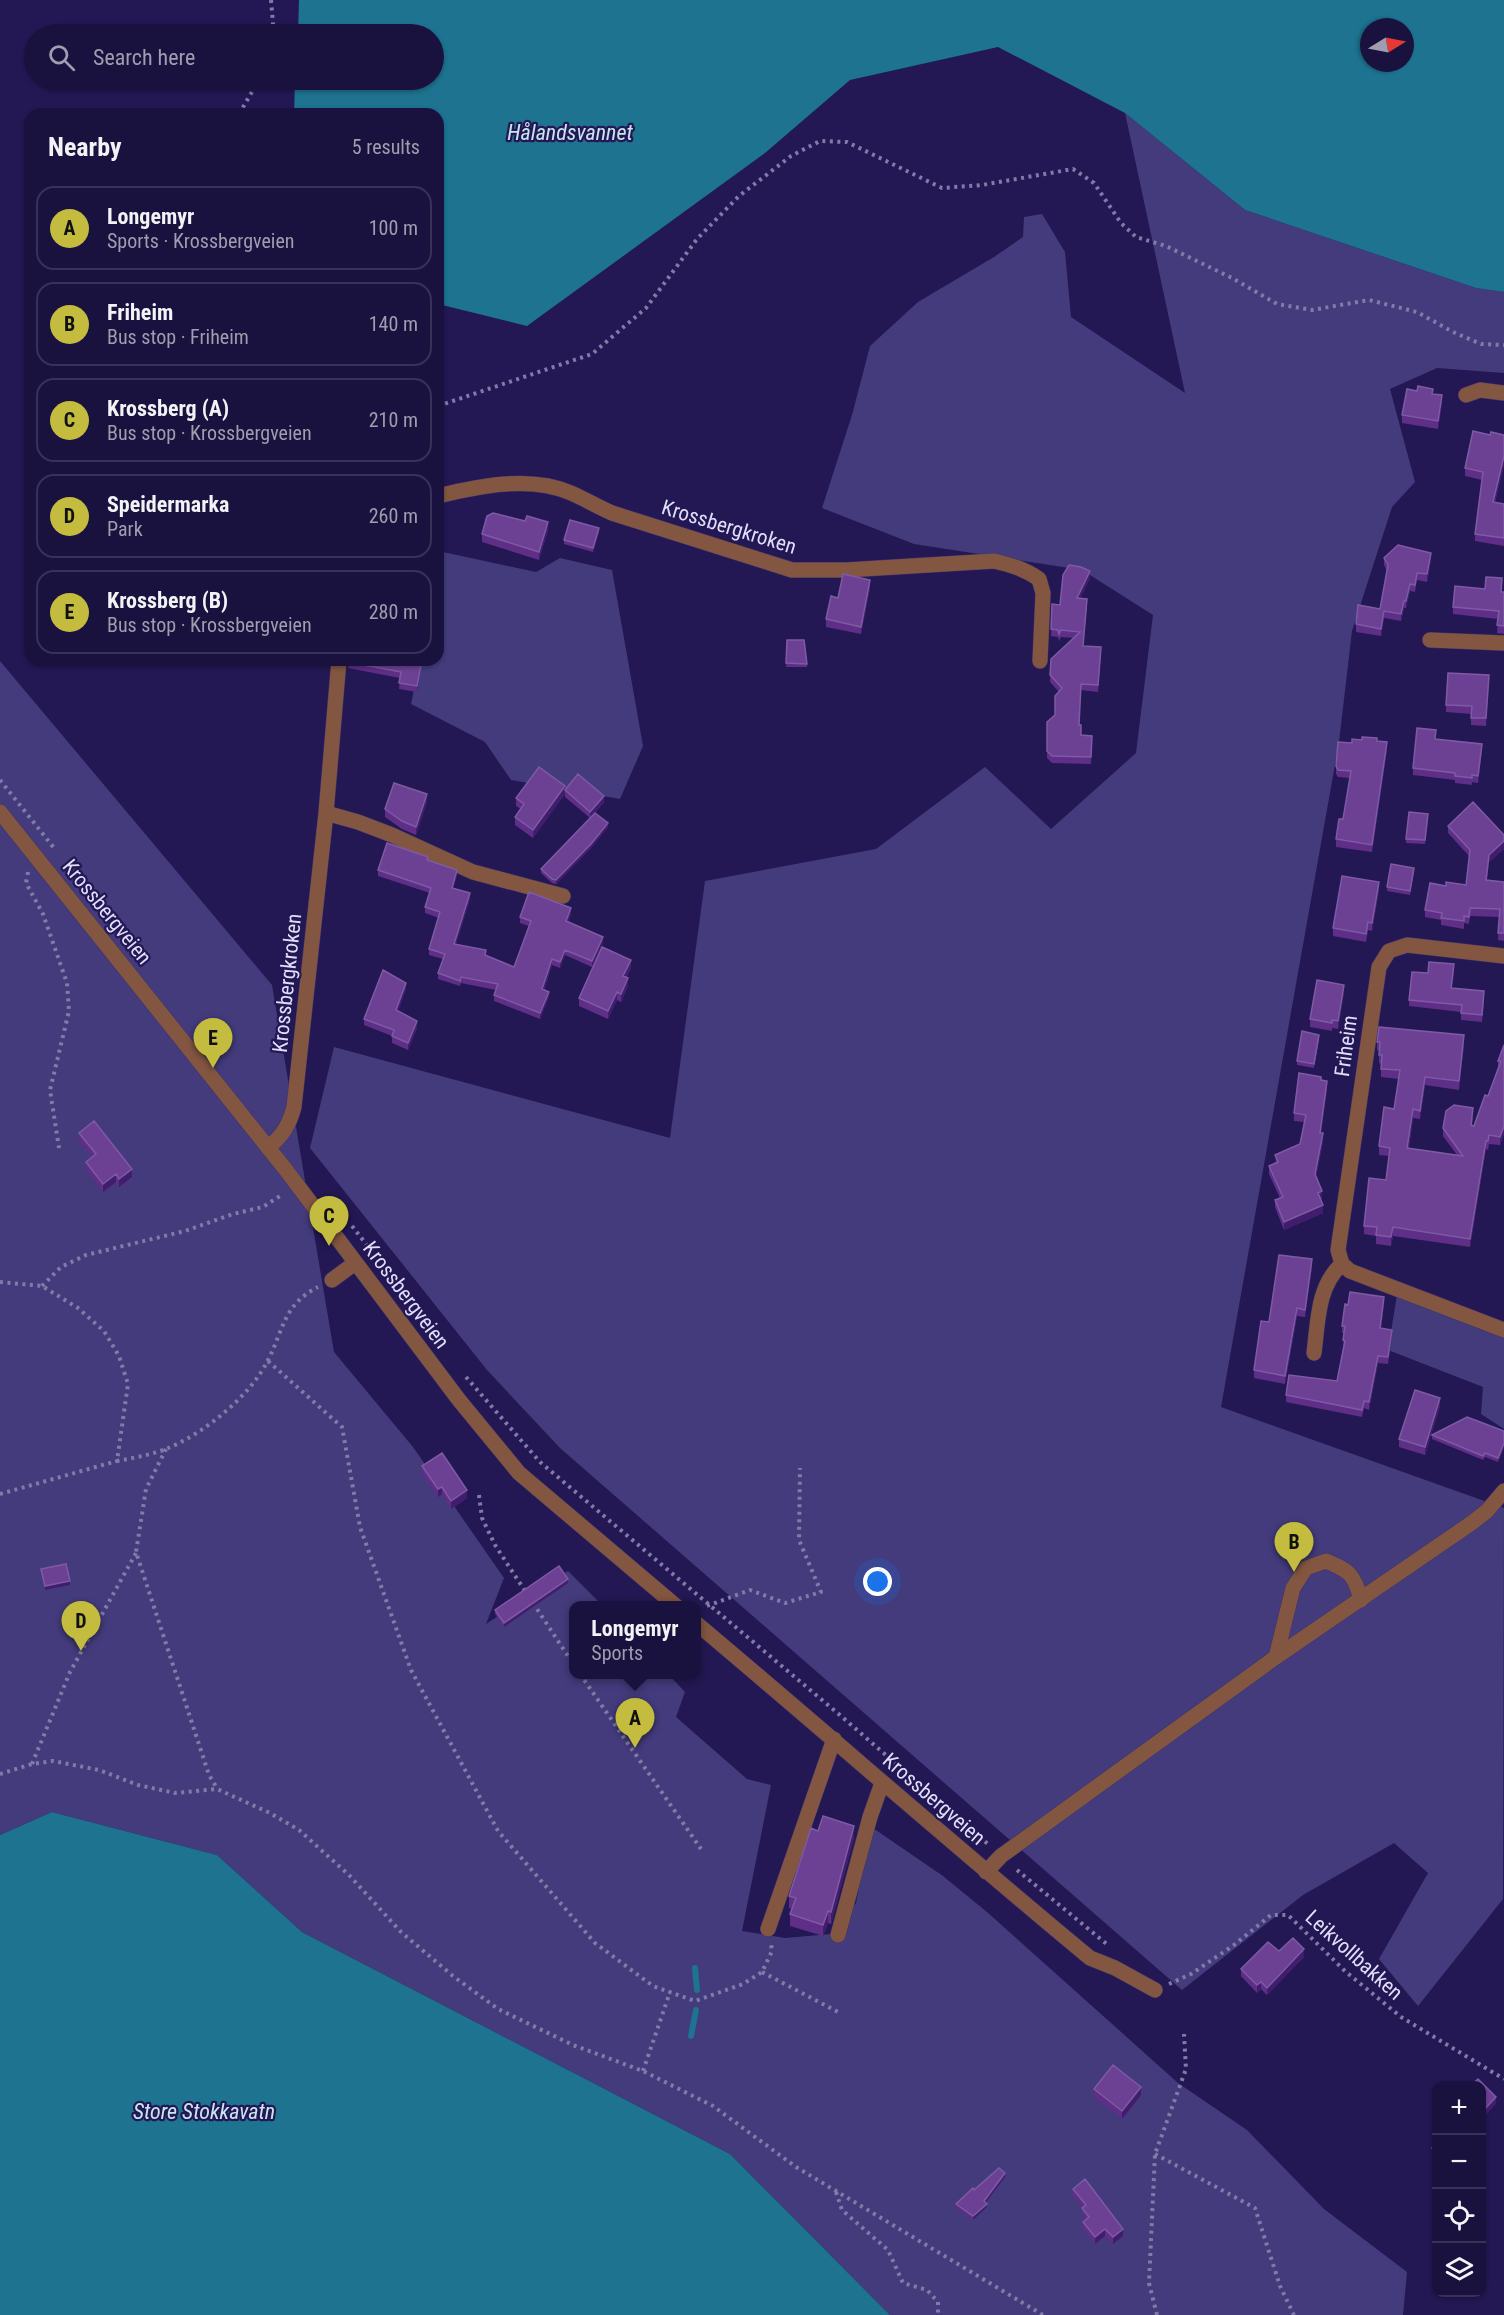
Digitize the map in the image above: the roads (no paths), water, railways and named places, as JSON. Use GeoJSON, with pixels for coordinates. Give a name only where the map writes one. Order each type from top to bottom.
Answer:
{"type":"FeatureCollection","features":[{"type":"Feature","properties":{"kind":"street"},"geometry":{"type":"LineString","coordinates":[[1466,395],[1480,390],[1504,393]]}},
{"type":"Feature","properties":{"kind":"street","name":"Krossbergkroken"},"geometry":{"type":"LineString","coordinates":[[444,495],[494,486],[538,483],[570,492],[612,513],[792,570],[846,570],[994,561],[1010,564],[1026,570],[1039,579],[1043,593],[1040,661]]}},
{"type":"Feature","properties":{"kind":"street"},"geometry":{"type":"LineString","coordinates":[[1430,639],[1504,643]]}},
{"type":"Feature","properties":{"kind":"street","name":"Krossbergkroken"},"geometry":{"type":"LineString","coordinates":[[268,1148],[282,1136],[290,1124],[294,1107],[326,813],[338,666]]}},
{"type":"Feature","properties":{"kind":"street","name":"Krossbergveien"},"geometry":{"type":"LineString","coordinates":[[0,812],[268,1148],[459,1400],[519,1473],[671,1601]]}},
{"type":"Feature","properties":{"kind":"street"},"geometry":{"type":"LineString","coordinates":[[326,813],[392,835],[472,872],[562,896]]}},
{"type":"Feature","properties":{"kind":"street","name":"Friheim"},"geometry":{"type":"LineString","coordinates":[[1342,1264],[1338,1250],[1379,967],[1389,951],[1407,945],[1504,956]]}},
{"type":"Feature","properties":{"kind":"street"},"geometry":{"type":"LineString","coordinates":[[332,1280],[356,1263]]}},
{"type":"Feature","properties":{"kind":"street"},"geometry":{"type":"LineString","coordinates":[[1314,1353],[1326,1282],[1342,1264],[1350,1270],[1504,1330]]}},
{"type":"Feature","properties":{"kind":"street"},"geometry":{"type":"LineString","coordinates":[[986,1872],[1001,1856],[1276,1657],[1473,1522],[1500,1498],[1504,1491]]}},
{"type":"Feature","properties":{"kind":"street"},"geometry":{"type":"LineString","coordinates":[[1276,1657],[1293,1588],[1306,1568],[1326,1561],[1343,1569],[1355,1581],[1360,1600]]}},
{"type":"Feature","properties":{"kind":"street","name":"Krossbergveien"},"geometry":{"type":"LineString","coordinates":[[701,1619],[882,1783],[1090,1958],[1115,1968],[1155,1990]]}},
{"type":"Feature","properties":{"kind":"street"},"geometry":{"type":"LineString","coordinates":[[768,1929],[834,1739]]}},
{"type":"Feature","properties":{"kind":"street"},"geometry":{"type":"LineString","coordinates":[[838,1935],[870,1817],[882,1783]]}},
{"type":"Feature","properties":{"kind":"water","name":"Hålandsvannet"},"geometry":{"type":"Polygon","coordinates":[[[299,0],[1504,0],[1504,292],[1476,288],[1245,210],[1125,113],[998,47],[850,80],[765,153],[527,326],[444,305],[444,108],[294,108],[295,90],[444,90],[444,24],[298,24],[299,0]]]}},
{"type":"Feature","properties":{"kind":"water","name":"Store Stokkavatn"},"geometry":{"type":"Polygon","coordinates":[[[52,1812],[217,1855],[302,1932],[730,2154],[890,2315],[0,2315],[0,1835],[52,1812]]]}},
{"type":"Feature","properties":{"kind":"waterway"},"geometry":{"type":"LineString","coordinates":[[695,1968],[697,1990]]}},
{"type":"Feature","properties":{"kind":"waterway"},"geometry":{"type":"LineString","coordinates":[[691,2036],[696,2010]]}},
{"type":"Feature","properties":{"kind":"place","name":"Krossberg (B)"},"geometry":{"type":"Point","coordinates":[213,1068]}},
{"type":"Feature","properties":{"kind":"place","name":"Krossberg (A)"},"geometry":{"type":"Point","coordinates":[329,1246]}},
{"type":"Feature","properties":{"kind":"place","name":"Friheim"},"geometry":{"type":"Point","coordinates":[1294,1572]}},
{"type":"Feature","properties":{"kind":"place","name":"Speidermarka"},"geometry":{"type":"Point","coordinates":[81,1651]}},
{"type":"Feature","properties":{"kind":"place","name":"Longemyr"},"geometry":{"type":"Point","coordinates":[635,1748]}}]}
